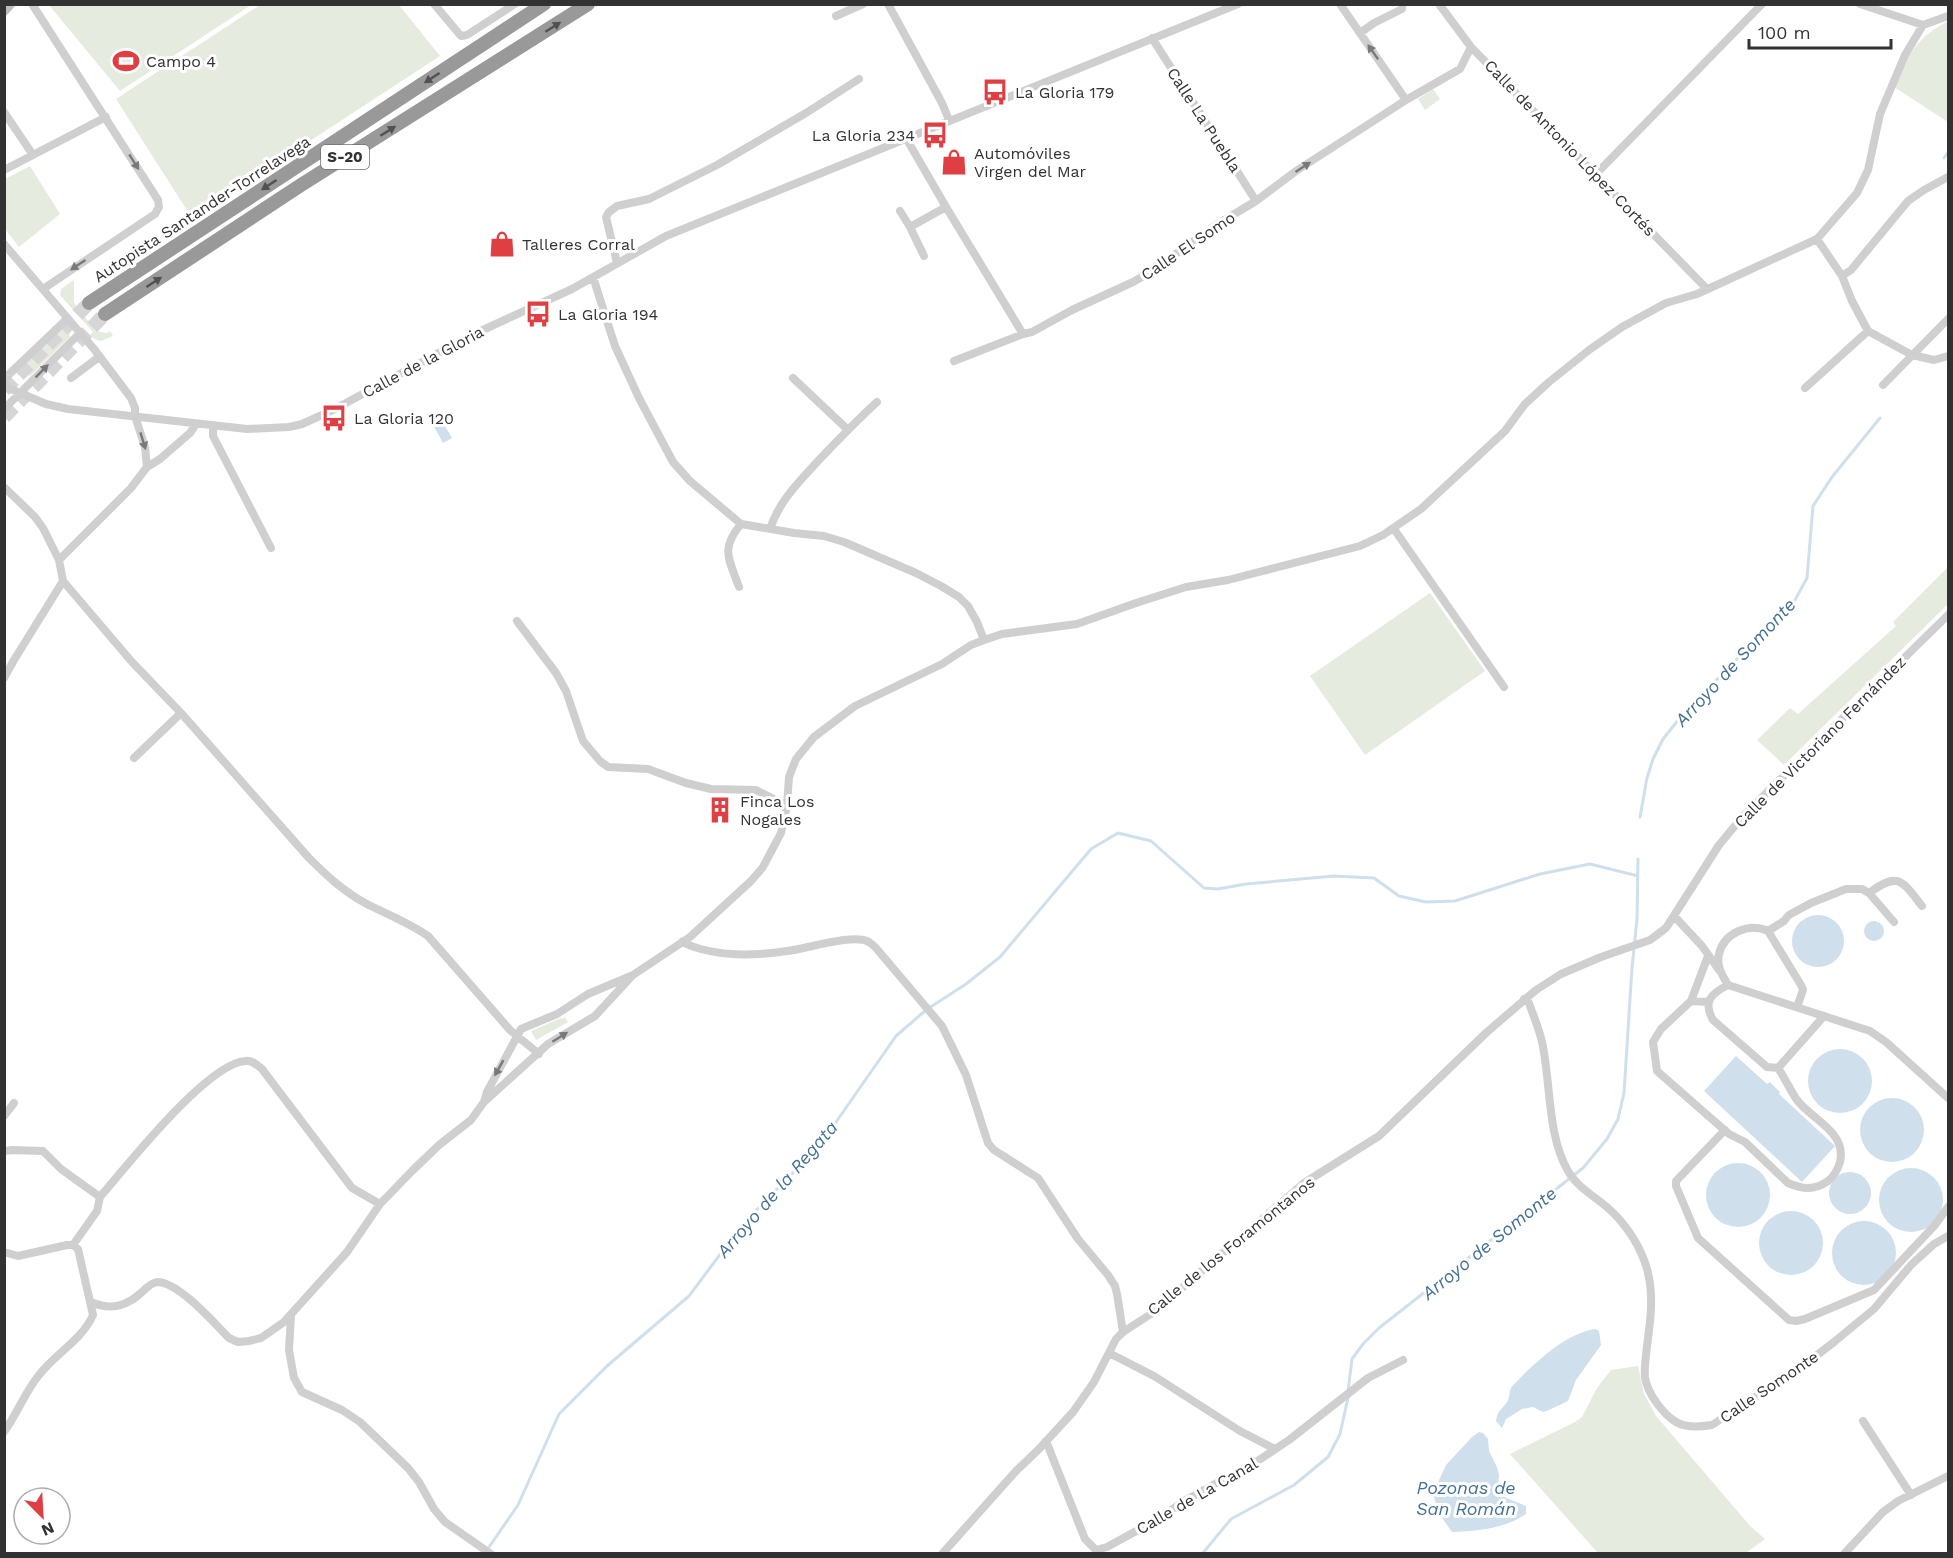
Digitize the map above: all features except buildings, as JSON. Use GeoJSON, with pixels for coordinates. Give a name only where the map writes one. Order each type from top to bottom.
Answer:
{"type":"FeatureCollection","features":[{"type":"Feature","properties":{"kind":"highway","name":"Autopista Santander-Torrelavega"},"geometry":{"type":"LineString","coordinates":[[89,303],[544,4]]}},
{"type":"Feature","properties":{"kind":"highway","name":"Autopista Santander-Torrelavega"},"geometry":{"type":"LineString","coordinates":[[105,314],[301,186],[588,4]]}},
{"type":"Feature","properties":{"kind":"main road"},"geometry":{"type":"LineString","coordinates":[[4,11],[10,4]]}},
{"type":"Feature","properties":{"kind":"street"},"geometry":{"type":"LineString","coordinates":[[32,4],[158,200],[159,207],[155,214],[42,289]]}},
{"type":"Feature","properties":{"kind":"street"},"geometry":{"type":"LineString","coordinates":[[434,4],[461,36],[467,35],[515,4]]}},
{"type":"Feature","properties":{"kind":"street"},"geometry":{"type":"LineString","coordinates":[[836,16],[863,4]]}},
{"type":"Feature","properties":{"kind":"street"},"geometry":{"type":"LineString","coordinates":[[888,4],[942,102],[949,120]]}},
{"type":"Feature","properties":{"kind":"street","name":"Calle de la Gloria"},"geometry":{"type":"LineString","coordinates":[[4,386],[46,404],[68,410],[261,430],[289,428],[302,424],[333,410],[451,346],[593,278],[645,247],[687,226],[1239,4]]}},
{"type":"Feature","properties":{"kind":"street"},"geometry":{"type":"LineString","coordinates":[[1340,4],[1406,100]]}},
{"type":"Feature","properties":{"kind":"street","name":"Calle de Antonio López Cortés"},"geometry":{"type":"LineString","coordinates":[[1439,4],[1471,47],[1706,288]]}},
{"type":"Feature","properties":{"kind":"street"},"geometry":{"type":"LineString","coordinates":[[1596,174],[1762,4]]}},
{"type":"Feature","properties":{"kind":"street"},"geometry":{"type":"LineString","coordinates":[[1860,4],[1923,25],[1948,16]]}},
{"type":"Feature","properties":{"kind":"street"},"geometry":{"type":"LineString","coordinates":[[1360,33],[1402,7]]}},
{"type":"Feature","properties":{"kind":"street"},"geometry":{"type":"LineString","coordinates":[[484,1102],[487,1092],[521,1029],[557,1014],[588,993],[633,975],[682,942],[725,906],[763,867],[781,833],[787,806],[789,777],[796,759],[814,737],[855,706],[942,664],[971,645],[1002,634],[1077,624],[1186,587],[1228,580],[1360,546],[1394,529],[1421,510],[1505,430],[1526,404],[1589,350],[1622,327],[1666,303],[1696,294],[1817,238],[1857,193],[1868,170],[1880,114],[1905,56],[1923,25]]}},
{"type":"Feature","properties":{"kind":"street","name":"Calle La Puebla"},"geometry":{"type":"LineString","coordinates":[[1152,38],[1256,201]]}},
{"type":"Feature","properties":{"kind":"street","name":"Calle El Somo"},"geometry":{"type":"LineString","coordinates":[[954,361],[1032,332],[1152,271],[1216,225],[1256,201],[1296,171],[1406,100],[1460,69],[1471,47]]}},
{"type":"Feature","properties":{"kind":"street"},"geometry":{"type":"LineString","coordinates":[[617,263],[606,217],[609,212],[617,206],[649,199],[717,165],[859,79]]}},
{"type":"Feature","properties":{"kind":"street"},"geometry":{"type":"LineString","coordinates":[[4,112],[33,155]]}},
{"type":"Feature","properties":{"kind":"street"},"geometry":{"type":"LineString","coordinates":[[4,170],[106,117]]}},
{"type":"Feature","properties":{"kind":"street"},"geometry":{"type":"LineString","coordinates":[[906,138],[1023,334]]}},
{"type":"Feature","properties":{"kind":"street"},"geometry":{"type":"LineString","coordinates":[[1842,276],[1851,270],[1908,201],[1948,177]]}},
{"type":"Feature","properties":{"kind":"street"},"geometry":{"type":"LineString","coordinates":[[910,227],[946,207]]}},
{"type":"Feature","properties":{"kind":"street"},"geometry":{"type":"LineString","coordinates":[[900,211],[924,256]]}},
{"type":"Feature","properties":{"kind":"street"},"geometry":{"type":"LineString","coordinates":[[1817,238],[1842,276],[1868,331],[1912,355],[1934,360],[1948,356]]}},
{"type":"Feature","properties":{"kind":"street"},"geometry":{"type":"LineString","coordinates":[[4,244],[80,333],[131,398],[145,447],[147,467]]}},
{"type":"Feature","properties":{"kind":"street"},"geometry":{"type":"LineString","coordinates":[[593,278],[615,346],[639,398],[673,462],[690,481],[741,524],[824,536],[844,542],[935,582],[959,597],[968,606],[984,640]]}},
{"type":"Feature","properties":{"kind":"street"},"geometry":{"type":"LineString","coordinates":[[4,379],[67,318]]}},
{"type":"Feature","properties":{"kind":"street"},"geometry":{"type":"LineString","coordinates":[[1883,386],[1948,319]]}},
{"type":"Feature","properties":{"kind":"street"},"geometry":{"type":"LineString","coordinates":[[1805,388],[1868,331]]}},
{"type":"Feature","properties":{"kind":"street"},"geometry":{"type":"LineString","coordinates":[[4,409],[80,333]]}},
{"type":"Feature","properties":{"kind":"street"},"geometry":{"type":"LineString","coordinates":[[71,378],[99,357]]}},
{"type":"Feature","properties":{"kind":"street"},"geometry":{"type":"LineString","coordinates":[[793,378],[847,429]]}},
{"type":"Feature","properties":{"kind":"street"},"geometry":{"type":"LineString","coordinates":[[770,529],[773,518],[797,483],[847,429],[877,402]]}},
{"type":"Feature","properties":{"kind":"street"},"geometry":{"type":"LineString","coordinates":[[59,560],[131,488],[147,467],[168,453],[190,433],[196,424]]}},
{"type":"Feature","properties":{"kind":"street"},"geometry":{"type":"LineString","coordinates":[[213,426],[213,436],[271,548]]}},
{"type":"Feature","properties":{"kind":"street"},"geometry":{"type":"LineString","coordinates":[[4,487],[43,528],[59,560],[63,580],[126,655],[332,881],[364,902],[416,927],[428,936],[510,1030],[539,1054]]}},
{"type":"Feature","properties":{"kind":"street"},"geometry":{"type":"LineString","coordinates":[[739,587],[728,548],[729,541],[741,524]]}},
{"type":"Feature","properties":{"kind":"street"},"geometry":{"type":"LineString","coordinates":[[1394,529],[1504,687]]}},
{"type":"Feature","properties":{"kind":"street"},"geometry":{"type":"LineString","coordinates":[[4,678],[63,580]]}},
{"type":"Feature","properties":{"kind":"street","name":"Calle de Victoriano Fernández"},"geometry":{"type":"LineString","coordinates":[[1625,950],[1645,942],[1666,928],[1719,845],[1744,815],[1948,615]]}},
{"type":"Feature","properties":{"kind":"street"},"geometry":{"type":"LineString","coordinates":[[517,621],[556,673],[566,691],[583,741],[608,768],[648,769],[686,783],[711,789],[756,790],[787,806]]}},
{"type":"Feature","properties":{"kind":"street"},"geometry":{"type":"LineString","coordinates":[[134,758],[181,713]]}},
{"type":"Feature","properties":{"kind":"street"},"geometry":{"type":"LineString","coordinates":[[1869,893],[1883,883],[1900,881],[1923,906]]}},
{"type":"Feature","properties":{"kind":"street"},"geometry":{"type":"LineString","coordinates":[[1768,931],[1789,915],[1811,903],[1835,892],[1855,889],[1869,893],[1894,922]]}},
{"type":"Feature","properties":{"kind":"street"},"geometry":{"type":"LineString","coordinates":[[1674,916],[1720,971],[1728,985],[1870,1031],[1886,1042],[1948,1098]]}},
{"type":"Feature","properties":{"kind":"street"},"geometry":{"type":"LineString","coordinates":[[1720,971],[1719,952],[1733,934],[1752,927],[1768,931],[1803,990],[1797,1007]]}},
{"type":"Feature","properties":{"kind":"street"},"geometry":{"type":"LineString","coordinates":[[682,942],[704,950],[730,953],[788,951],[846,940],[862,940],[876,948],[942,1026],[959,1058],[988,1143],[994,1150],[1038,1178],[1078,1239],[1108,1275],[1115,1286],[1123,1332]]}},
{"type":"Feature","properties":{"kind":"street","name":"Calle de los Foramontanos"},"geometry":{"type":"LineString","coordinates":[[942,1554],[1016,1471],[1074,1412],[1094,1382],[1116,1339],[1123,1332],[1154,1312],[1304,1183],[1379,1136],[1524,999],[1561,974],[1601,957],[1625,950]]}},
{"type":"Feature","properties":{"kind":"street"},"geometry":{"type":"LineString","coordinates":[[1708,956],[1690,1001],[1661,1029],[1653,1042],[1657,1071],[1725,1131],[1745,1142],[1788,1183],[1808,1189],[1818,1187],[1829,1180],[1837,1170],[1840,1147],[1836,1137],[1797,1101],[1778,1068]]}},
{"type":"Feature","properties":{"kind":"street"},"geometry":{"type":"LineString","coordinates":[[91,1302],[101,1306],[124,1305],[153,1283],[159,1282],[181,1292],[229,1338],[238,1342],[261,1338],[291,1316],[347,1252],[380,1204],[439,1146],[471,1120],[484,1102],[549,1044],[595,1016],[633,975]]}},
{"type":"Feature","properties":{"kind":"street"},"geometry":{"type":"LineString","coordinates":[[1728,985],[1712,995],[1708,1002],[1708,1011],[1713,1020],[1767,1067],[1778,1068]]}},
{"type":"Feature","properties":{"kind":"street","name":"Calle Somonte"},"geometry":{"type":"LineString","coordinates":[[1524,999],[1529,1003],[1542,1041],[1555,1130],[1568,1171],[1579,1185],[1609,1209],[1625,1227],[1643,1258],[1651,1279],[1645,1378],[1650,1391],[1666,1413],[1676,1421],[1694,1426],[1712,1425],[1803,1366],[1867,1315],[1911,1265],[1934,1244],[1948,1236]]}},
{"type":"Feature","properties":{"kind":"street"},"geometry":{"type":"LineString","coordinates":[[1690,1001],[1708,1002]]}},
{"type":"Feature","properties":{"kind":"street"},"geometry":{"type":"LineString","coordinates":[[1778,1068],[1824,1016]]}},
{"type":"Feature","properties":{"kind":"street"},"geometry":{"type":"LineString","coordinates":[[4,1252],[18,1256],[73,1245],[97,1211],[100,1197],[195,1091],[228,1067],[248,1060],[262,1069],[352,1188],[380,1204]]}},
{"type":"Feature","properties":{"kind":"street"},"geometry":{"type":"LineString","coordinates":[[4,1116],[14,1103]]}},
{"type":"Feature","properties":{"kind":"street"},"geometry":{"type":"LineString","coordinates":[[1725,1131],[1676,1181],[1676,1186],[1698,1238],[1789,1320],[1804,1319],[1874,1290],[1935,1225],[1948,1207]]}},
{"type":"Feature","properties":{"kind":"street"},"geometry":{"type":"LineString","coordinates":[[4,1151],[43,1151],[61,1168],[100,1197]]}},
{"type":"Feature","properties":{"kind":"street"},"geometry":{"type":"LineString","coordinates":[[4,1432],[39,1375],[88,1324],[93,1315],[78,1249],[73,1245]]}},
{"type":"Feature","properties":{"kind":"street"},"geometry":{"type":"LineString","coordinates":[[291,1316],[289,1350],[294,1378],[302,1392],[342,1410],[360,1422],[408,1468],[445,1522],[490,1554]]}},
{"type":"Feature","properties":{"kind":"street","name":"Calle de La Canal"},"geometry":{"type":"LineString","coordinates":[[1109,1353],[1154,1376],[1240,1431],[1275,1449]]}},
{"type":"Feature","properties":{"kind":"street","name":"Calle de La Canal"},"geometry":{"type":"LineString","coordinates":[[1046,1442],[1085,1539],[1096,1550],[1107,1547],[1160,1518],[1184,1501],[1259,1460],[1368,1378],[1403,1360]]}},
{"type":"Feature","properties":{"kind":"street"},"geometry":{"type":"LineString","coordinates":[[1863,1421],[1911,1495]]}},
{"type":"Feature","properties":{"kind":"street"},"geometry":{"type":"LineString","coordinates":[[1844,1554],[1883,1512],[1898,1501],[1948,1476]]}},
{"type":"Feature","properties":{"kind":"shaded area","name":"Campo 4"},"geometry":{"type":"Polygon","coordinates":[[[49,5],[251,5],[120,91],[49,5]]]}},
{"type":"Feature","properties":{"kind":"shaded area"},"geometry":{"type":"Polygon","coordinates":[[[260,5],[399,5],[440,56],[192,218],[116,99],[260,5]]]}},
{"type":"Feature","properties":{"kind":"shaded area"},"geometry":{"type":"Polygon","coordinates":[[[1948,21],[1948,122],[1894,87],[1914,48],[1928,34],[1948,21]]]}},
{"type":"Feature","properties":{"kind":"shaded area"},"geometry":{"type":"Polygon","coordinates":[[[1433,89],[1440,99],[1425,110],[1418,99],[1433,89]]]}},
{"type":"Feature","properties":{"kind":"shaded area"},"geometry":{"type":"Polygon","coordinates":[[[30,166],[60,214],[19,247],[5,229],[5,179],[30,166]]]}},
{"type":"Feature","properties":{"kind":"shaded area"},"geometry":{"type":"Polygon","coordinates":[[[74,280],[74,303],[96,331],[107,333],[110,331],[113,336],[101,341],[90,335],[93,332],[60,295],[61,289],[74,280]]]}},
{"type":"Feature","properties":{"kind":"shaded area"},"geometry":{"type":"Polygon","coordinates":[[[62,328],[69,330],[70,337],[30,376],[17,371],[62,328]]]}},
{"type":"Feature","properties":{"kind":"shaded area"},"geometry":{"type":"Polygon","coordinates":[[[1948,567],[1948,604],[1784,765],[1757,740],[1790,708],[1798,714],[1896,626],[1893,622],[1948,567]]]}},
{"type":"Feature","properties":{"kind":"shaded area"},"geometry":{"type":"Polygon","coordinates":[[[1430,593],[1485,671],[1365,755],[1310,676],[1430,593]]]}},
{"type":"Feature","properties":{"kind":"shaded area"},"geometry":{"type":"Polygon","coordinates":[[[565,1017],[568,1022],[536,1040],[531,1031],[565,1017]]]}},
{"type":"Feature","properties":{"kind":"shaded area"},"geometry":{"type":"Polygon","coordinates":[[[1638,1366],[1644,1394],[1656,1416],[1751,1527],[1765,1539],[1746,1553],[1598,1553],[1510,1454],[1582,1417],[1597,1388],[1611,1370],[1638,1366]]]}},
{"type":"Feature","properties":{"kind":"water"},"geometry":{"type":"Polygon","coordinates":[[[439,416],[452,438],[443,443],[431,421],[439,416]]]}},
{"type":"Feature","properties":{"kind":"water"},"geometry":{"type":"Polygon","coordinates":[[[1818,915],[1828,917],[1836,923],[1842,931],[1844,941],[1842,951],[1836,959],[1828,965],[1818,967],[1808,965],[1800,959],[1794,951],[1792,941],[1794,931],[1800,923],[1808,917],[1818,915]]]}},
{"type":"Feature","properties":{"kind":"water"},"geometry":{"type":"Polygon","coordinates":[[[1874,921],[1881,924],[1884,931],[1881,938],[1874,941],[1867,938],[1864,931],[1867,924],[1874,921]]]}},
{"type":"Feature","properties":{"kind":"water"},"geometry":{"type":"Polygon","coordinates":[[[1840,1049],[1852,1051],[1863,1058],[1870,1069],[1872,1081],[1870,1093],[1863,1104],[1852,1111],[1840,1113],[1828,1111],[1817,1104],[1810,1093],[1808,1081],[1810,1069],[1817,1058],[1828,1051],[1840,1049]]]}},
{"type":"Feature","properties":{"kind":"water"},"geometry":{"type":"Polygon","coordinates":[[[1736,1056],[1767,1084],[1770,1082],[1780,1092],[1779,1094],[1835,1146],[1802,1182],[1704,1091],[1736,1056]]]}},
{"type":"Feature","properties":{"kind":"water"},"geometry":{"type":"Polygon","coordinates":[[[1892,1098],[1904,1100],[1915,1107],[1922,1118],[1924,1130],[1922,1142],[1915,1153],[1904,1160],[1892,1162],[1880,1160],[1869,1153],[1862,1142],[1860,1130],[1862,1118],[1869,1107],[1880,1100],[1892,1098]]]}},
{"type":"Feature","properties":{"kind":"water"},"geometry":{"type":"Polygon","coordinates":[[[1738,1163],[1756,1168],[1761,1172],[1765,1177],[1770,1195],[1765,1213],[1761,1218],[1756,1222],[1738,1227],[1720,1222],[1715,1218],[1711,1213],[1706,1195],[1711,1177],[1715,1172],[1720,1168],[1738,1163]]]}},
{"type":"Feature","properties":{"kind":"water"},"geometry":{"type":"Polygon","coordinates":[[[1911,1168],[1929,1174],[1937,1182],[1943,1200],[1937,1218],[1929,1226],[1911,1232],[1893,1226],[1885,1218],[1879,1200],[1885,1182],[1893,1174],[1911,1168]]]}},
{"type":"Feature","properties":{"kind":"water"},"geometry":{"type":"Polygon","coordinates":[[[1850,1172],[1865,1178],[1871,1193],[1865,1208],[1850,1214],[1835,1208],[1829,1193],[1835,1178],[1850,1172]]]}},
{"type":"Feature","properties":{"kind":"water"},"geometry":{"type":"Polygon","coordinates":[[[1791,1211],[1803,1213],[1814,1220],[1821,1231],[1823,1243],[1821,1255],[1814,1266],[1803,1273],[1791,1275],[1779,1273],[1768,1266],[1761,1255],[1759,1243],[1761,1231],[1768,1220],[1779,1213],[1791,1211]]]}},
{"type":"Feature","properties":{"kind":"water"},"geometry":{"type":"Polygon","coordinates":[[[1864,1221],[1882,1227],[1890,1235],[1896,1253],[1890,1271],[1882,1279],[1864,1285],[1846,1279],[1838,1271],[1832,1253],[1838,1235],[1846,1227],[1864,1221]]]}},
{"type":"Feature","properties":{"kind":"water","name":"Pozonas de San Román"},"geometry":{"type":"Polygon","coordinates":[[[1595,1329],[1599,1331],[1601,1345],[1576,1380],[1568,1401],[1543,1412],[1533,1407],[1522,1409],[1506,1419],[1502,1428],[1496,1421],[1497,1417],[1508,1400],[1514,1384],[1556,1346],[1575,1335],[1595,1329]]]}},
{"type":"Feature","properties":{"kind":"water","name":"Pozonas de San Román"},"geometry":{"type":"Polygon","coordinates":[[[1479,1432],[1488,1439],[1489,1451],[1499,1475],[1498,1490],[1502,1496],[1526,1506],[1526,1514],[1500,1526],[1452,1532],[1438,1512],[1433,1493],[1446,1465],[1479,1432]]]}},
{"type":"Feature","properties":{"kind":"waterway","name":"Arroyo de Somonte"},"geometry":{"type":"LineString","coordinates":[[1944,158],[1948,152]]}},
{"type":"Feature","properties":{"kind":"waterway","name":"Arroyo de Somonte"},"geometry":{"type":"LineString","coordinates":[[1640,817],[1647,778],[1663,739],[1683,714],[1795,600],[1807,578],[1813,506],[1832,477],[1880,418]]}},
{"type":"Feature","properties":{"kind":"waterway","name":"Arroyo de la Regata"},"geometry":{"type":"LineString","coordinates":[[487,1550],[518,1505],[559,1414],[607,1366],[689,1296],[742,1225],[820,1145],[896,1036],[926,1010],[966,984],[1000,957],[1091,849],[1118,833],[1151,841],[1204,888],[1218,889],[1246,884],[1334,876],[1374,878],[1399,896],[1426,902],[1455,901],[1540,874],[1590,864],[1638,876]]}},
{"type":"Feature","properties":{"kind":"waterway","name":"Arroyo de Somonte"},"geometry":{"type":"LineString","coordinates":[[1348,1391],[1352,1359],[1363,1344],[1379,1328],[1583,1168],[1607,1139],[1618,1119],[1624,1093],[1637,919],[1638,859]]}},
{"type":"Feature","properties":{"kind":"waterway","name":"Arroyo de Somonte"},"geometry":{"type":"LineString","coordinates":[[1202,1554],[1231,1519],[1294,1485],[1328,1457],[1340,1434],[1348,1398]]}},
{"type":"Feature","properties":{"kind":"tunnel"},"geometry":{"type":"LineString","coordinates":[[4,390],[89,303]]}},
{"type":"Feature","properties":{"kind":"tunnel"},"geometry":{"type":"LineString","coordinates":[[4,417],[105,314]]}},
{"type":"Feature","properties":{"kind":"place","name":"Campo 4"},"geometry":{"type":"Point","coordinates":[126,61]}},
{"type":"Feature","properties":{"kind":"place","name":"La Gloria 179"},"geometry":{"type":"Point","coordinates":[995,92]}},
{"type":"Feature","properties":{"kind":"place","name":"La Gloria 234"},"geometry":{"type":"Point","coordinates":[935,135]}},
{"type":"Feature","properties":{"kind":"place","name":"Automóviles Virgen del Mar"},"geometry":{"type":"Point","coordinates":[954,162]}},
{"type":"Feature","properties":{"kind":"place","name":"Talleres Corral"},"geometry":{"type":"Point","coordinates":[502,244]}},
{"type":"Feature","properties":{"kind":"place","name":"La Gloria 194"},"geometry":{"type":"Point","coordinates":[538,314]}},
{"type":"Feature","properties":{"kind":"place","name":"La Gloria 120"},"geometry":{"type":"Point","coordinates":[334,418]}},
{"type":"Feature","properties":{"kind":"place","name":"Finca Los Nogales"},"geometry":{"type":"Point","coordinates":[720,810]}}]}
